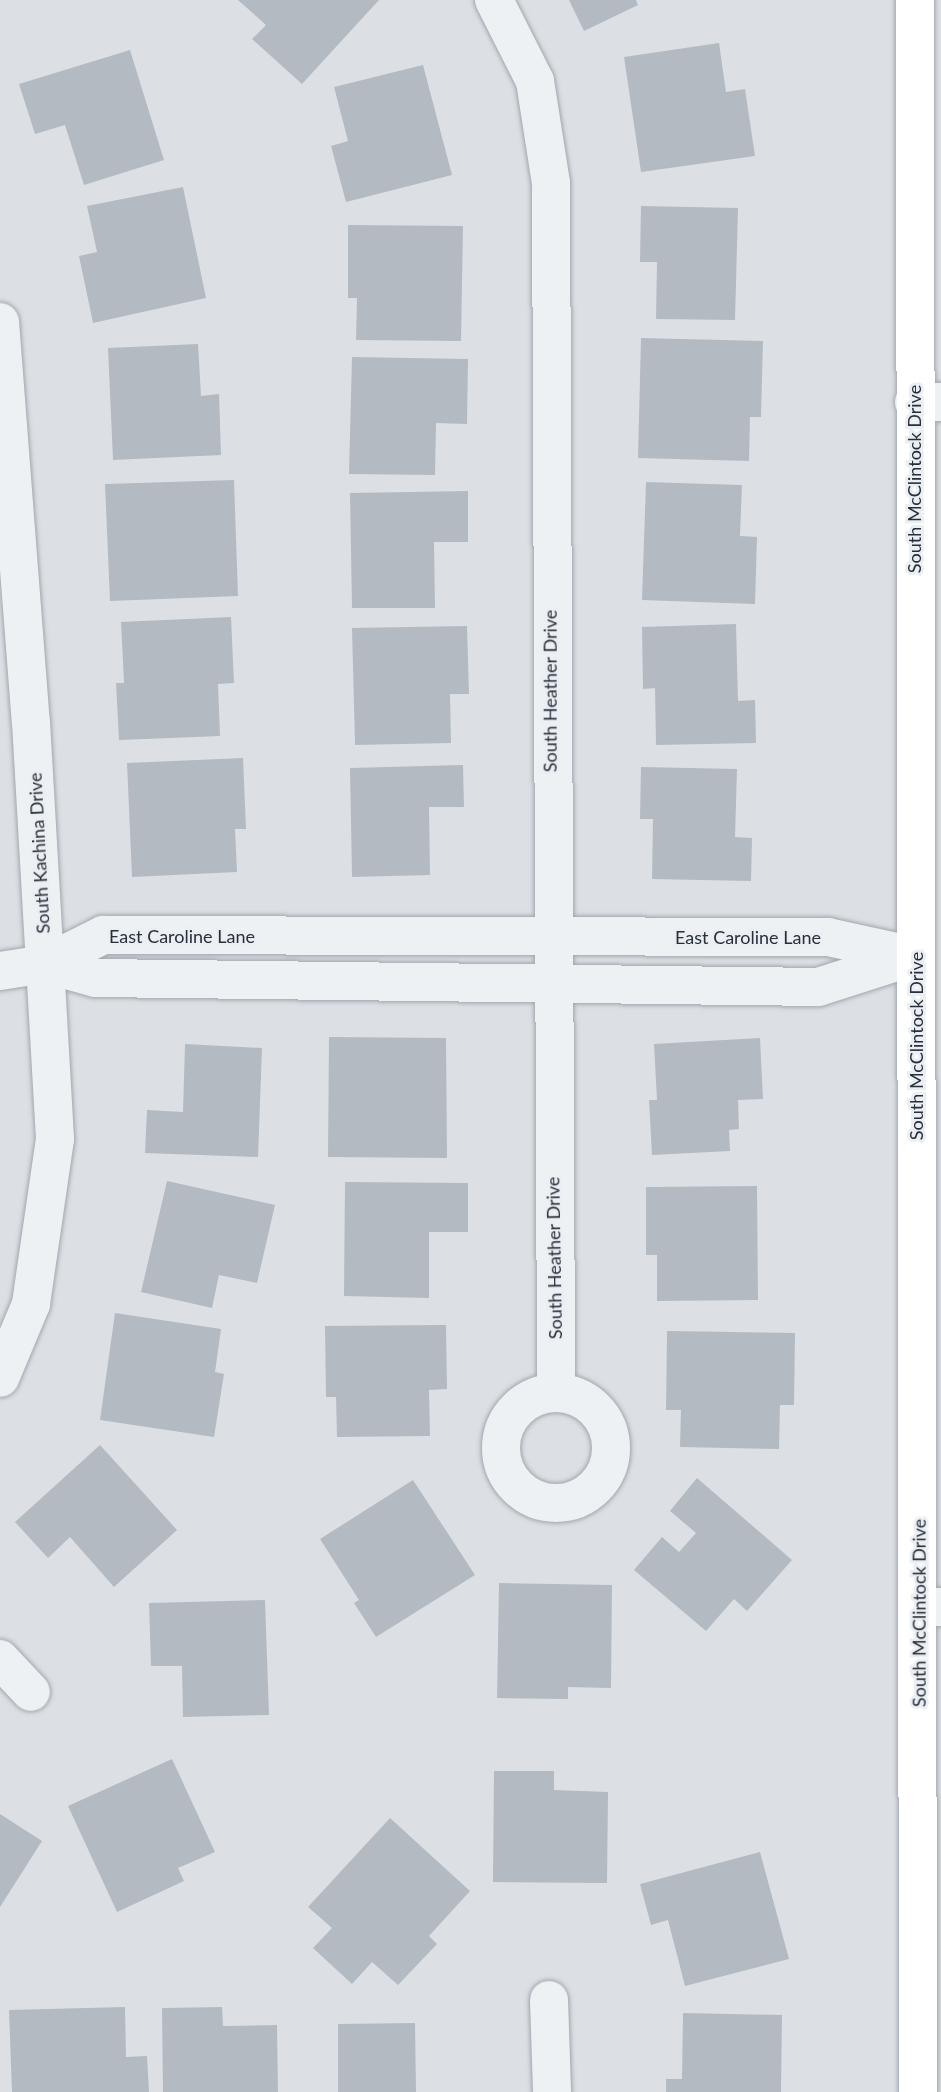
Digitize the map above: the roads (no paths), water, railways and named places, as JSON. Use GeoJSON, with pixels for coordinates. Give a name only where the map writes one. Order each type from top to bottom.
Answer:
{"type":"FeatureCollection","features":[{"type":"Feature","properties":{"kind":"main road","name":"South McClintock Drive"},"geometry":{"type":"LineString","coordinates":[[915,0],[928,402],[915,956],[930,1607],[918,2092]]}},
{"type":"Feature","properties":{"kind":"street","name":"South Heather Drive"},"geometry":{"type":"LineString","coordinates":[[494,0],[535,81],[551,183],[551,936],[556,1393]]}},
{"type":"Feature","properties":{"kind":"street","name":"South Kachina Drive"},"geometry":{"type":"LineString","coordinates":[[0,321],[55,1139],[31,1304],[0,1378]]}},
{"type":"Feature","properties":{"kind":"street","name":"East Caroline Lane"},"geometry":{"type":"LineString","coordinates":[[0,971],[45,964],[103,935],[828,937],[915,956]]}},
{"type":"Feature","properties":{"kind":"street","name":"East Caroline Lane"},"geometry":{"type":"LineString","coordinates":[[45,964],[96,978],[818,987],[915,956]]}},
{"type":"Feature","properties":{"kind":"street"},"geometry":{"type":"LineString","coordinates":[[0,1659],[31,1692]]}},
{"type":"Feature","properties":{"kind":"street"},"geometry":{"type":"LineString","coordinates":[[549,2000],[551,2092]]}}]}
